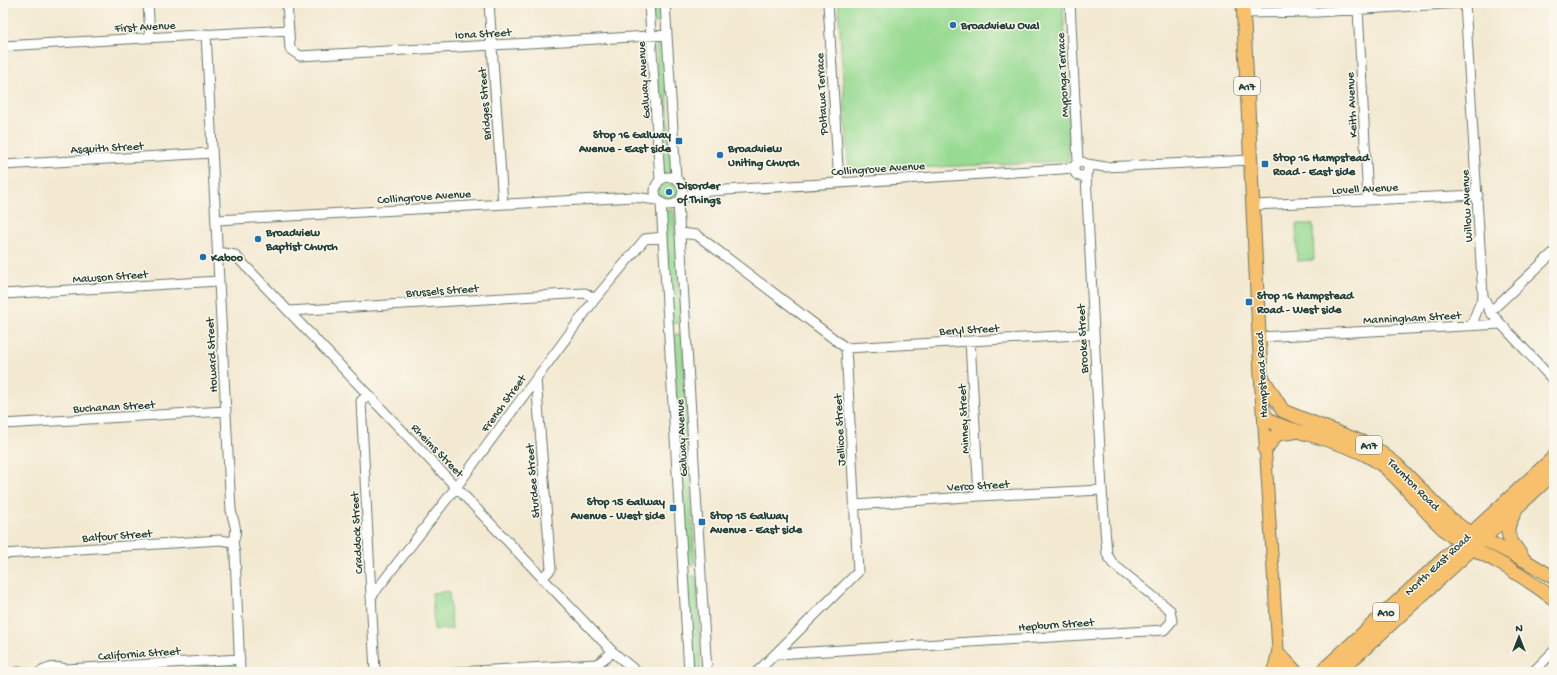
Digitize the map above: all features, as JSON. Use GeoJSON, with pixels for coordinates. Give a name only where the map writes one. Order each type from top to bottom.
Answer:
{"type":"FeatureCollection","features":[{"type":"Feature","properties":{"kind":"highway","name":"Hampstead Road"},"geometry":{"type":"LineString","coordinates":[[1243,8],[1263,411]]}},
{"type":"Feature","properties":{"kind":"highway","name":"Taunton Road"},"geometry":{"type":"LineString","coordinates":[[1261,375],[1283,411],[1289,415],[1362,441],[1380,451],[1402,470],[1445,514],[1472,532]]}},
{"type":"Feature","properties":{"kind":"highway","name":"Taunton Road"},"geometry":{"type":"LineString","coordinates":[[1263,411],[1268,420],[1365,454],[1379,463],[1400,482],[1441,527],[1467,545]]}},
{"type":"Feature","properties":{"kind":"highway"},"geometry":{"type":"LineString","coordinates":[[1265,450],[1277,434],[1300,432]]}},
{"type":"Feature","properties":{"kind":"highway","name":"North East Road"},"geometry":{"type":"LineString","coordinates":[[1339,672],[1467,545],[1472,532],[1554,457]]}},
{"type":"Feature","properties":{"kind":"highway","name":"North East Road"},"geometry":{"type":"LineString","coordinates":[[1321,672],[1467,545],[1484,538],[1554,473]]}},
{"type":"Feature","properties":{"kind":"highway"},"geometry":{"type":"LineString","coordinates":[[1518,506],[1507,529],[1510,538],[1524,560]]}},
{"type":"Feature","properties":{"kind":"highway","name":"A17"},"geometry":{"type":"LineString","coordinates":[[1472,532],[1554,578]]}},
{"type":"Feature","properties":{"kind":"highway","name":"A17"},"geometry":{"type":"LineString","coordinates":[[1467,545],[1503,565],[1554,599]]}},
{"type":"Feature","properties":{"kind":"highway"},"geometry":{"type":"LineString","coordinates":[[1279,653],[1296,672]]}},
{"type":"Feature","properties":{"kind":"main road","name":"Hampstead Road"},"geometry":{"type":"LineString","coordinates":[[1263,411],[1279,653],[1284,672]]}},
{"type":"Feature","properties":{"kind":"main road","name":"Hampstead Road"},"geometry":{"type":"LineString","coordinates":[[1274,672],[1279,653]]}},
{"type":"Feature","properties":{"kind":"street"},"geometry":{"type":"LineString","coordinates":[[148,3],[150,37]]}},
{"type":"Feature","properties":{"kind":"street"},"geometry":{"type":"LineString","coordinates":[[287,3],[289,30]]}},
{"type":"Feature","properties":{"kind":"street","name":"Bridges Street"},"geometry":{"type":"LineString","coordinates":[[489,3],[503,204]]}},
{"type":"Feature","properties":{"kind":"street","name":"Galway Avenue"},"geometry":{"type":"LineString","coordinates":[[649,3],[660,180]]}},
{"type":"Feature","properties":{"kind":"street"},"geometry":{"type":"LineString","coordinates":[[665,3],[676,178],[683,187],[680,201],[671,206],[658,198],[660,180],[670,177],[676,178]]}},
{"type":"Feature","properties":{"kind":"street","name":"Poltawa Terrace"},"geometry":{"type":"LineString","coordinates":[[828,3],[839,183]]}},
{"type":"Feature","properties":{"kind":"street","name":"Myponga Terrace"},"geometry":{"type":"LineString","coordinates":[[1070,3],[1079,146],[1082,168]]}},
{"type":"Feature","properties":{"kind":"street"},"geometry":{"type":"LineString","coordinates":[[1243,8],[1317,12],[1460,3]]}},
{"type":"Feature","properties":{"kind":"street","name":"Willow Avenue"},"geometry":{"type":"LineString","coordinates":[[1465,3],[1478,195],[1483,296],[1490,312],[1554,380]]}},
{"type":"Feature","properties":{"kind":"street","name":"Keith Avenue"},"geometry":{"type":"LineString","coordinates":[[1358,9],[1368,200]]}},
{"type":"Feature","properties":{"kind":"street","name":"First Avenue"},"geometry":{"type":"LineString","coordinates":[[3,46],[289,30]]}},
{"type":"Feature","properties":{"kind":"street","name":"Iona Street"},"geometry":{"type":"LineString","coordinates":[[289,30],[290,49],[300,56],[667,35]]}},
{"type":"Feature","properties":{"kind":"street","name":"Howard Street"},"geometry":{"type":"LineString","coordinates":[[206,34],[217,220],[230,510],[236,527],[236,535],[233,542],[236,554],[240,672]]}},
{"type":"Feature","properties":{"kind":"street","name":"Asquith Street"},"geometry":{"type":"LineString","coordinates":[[3,165],[212,153]]}},
{"type":"Feature","properties":{"kind":"street","name":"Collingrove Avenue"},"geometry":{"type":"LineString","coordinates":[[683,187],[695,192],[1062,169],[1251,160]]}},
{"type":"Feature","properties":{"kind":"street","name":"Brooke Street"},"geometry":{"type":"LineString","coordinates":[[1082,168],[1085,186],[1102,490]]}},
{"type":"Feature","properties":{"kind":"street","name":"Collingrove Avenue"},"geometry":{"type":"LineString","coordinates":[[680,201],[695,192]]}},
{"type":"Feature","properties":{"kind":"street","name":"Lovell Avenue"},"geometry":{"type":"LineString","coordinates":[[1253,205],[1478,195]]}},
{"type":"Feature","properties":{"kind":"street","name":"Collingrove Avenue"},"geometry":{"type":"LineString","coordinates":[[217,220],[634,197],[658,198]]}},
{"type":"Feature","properties":{"kind":"street","name":"Galway Avenue"},"geometry":{"type":"LineString","coordinates":[[658,198],[663,238],[689,672]]}},
{"type":"Feature","properties":{"kind":"street","name":"Galway Avenue"},"geometry":{"type":"LineString","coordinates":[[680,201],[680,233],[707,672]]}},
{"type":"Feature","properties":{"kind":"street"},"geometry":{"type":"LineString","coordinates":[[680,233],[697,235],[846,348]]}},
{"type":"Feature","properties":{"kind":"street","name":"French Street"},"geometry":{"type":"LineString","coordinates":[[371,597],[457,486],[595,299],[645,239],[663,238]]}},
{"type":"Feature","properties":{"kind":"street","name":"Rheims Street"},"geometry":{"type":"LineString","coordinates":[[218,252],[235,255],[457,486],[613,652],[636,672]]}},
{"type":"Feature","properties":{"kind":"street"},"geometry":{"type":"LineString","coordinates":[[1490,312],[1554,252]]}},
{"type":"Feature","properties":{"kind":"street","name":"Mawson Street"},"geometry":{"type":"LineString","coordinates":[[3,294],[219,281]]}},
{"type":"Feature","properties":{"kind":"street","name":"Brussels Street"},"geometry":{"type":"LineString","coordinates":[[289,311],[585,293],[595,299]]}},
{"type":"Feature","properties":{"kind":"street","name":"Manningham Street"},"geometry":{"type":"LineString","coordinates":[[1471,326],[1483,296]]}},
{"type":"Feature","properties":{"kind":"street","name":"Manningham Street"},"geometry":{"type":"LineString","coordinates":[[1259,337],[1501,324]]}},
{"type":"Feature","properties":{"kind":"street","name":"Beryl Street"},"geometry":{"type":"LineString","coordinates":[[846,348],[1094,334]]}},
{"type":"Feature","properties":{"kind":"street","name":"Minney Street"},"geometry":{"type":"LineString","coordinates":[[970,341],[979,496]]}},
{"type":"Feature","properties":{"kind":"street","name":"Jellicoe Street"},"geometry":{"type":"LineString","coordinates":[[757,672],[777,654],[858,572],[846,348]]}},
{"type":"Feature","properties":{"kind":"street","name":"Sturdee Street"},"geometry":{"type":"LineString","coordinates":[[536,379],[551,569],[542,578]]}},
{"type":"Feature","properties":{"kind":"street","name":"Craddock Street"},"geometry":{"type":"LineString","coordinates":[[368,395],[361,401],[375,672]]}},
{"type":"Feature","properties":{"kind":"street","name":"Buchanan Street"},"geometry":{"type":"LineString","coordinates":[[3,424],[226,411]]}},
{"type":"Feature","properties":{"kind":"street","name":"Verco Street"},"geometry":{"type":"LineString","coordinates":[[855,505],[979,496],[1102,490]]}},
{"type":"Feature","properties":{"kind":"street","name":"Hepburn Street"},"geometry":{"type":"LineString","coordinates":[[777,654],[1164,630],[1172,621],[1170,610],[1113,564],[1107,554],[1102,490]]}},
{"type":"Feature","properties":{"kind":"street","name":"Balfour Street"},"geometry":{"type":"LineString","coordinates":[[3,554],[220,540],[233,542]]}},
{"type":"Feature","properties":{"kind":"street"},"geometry":{"type":"LineString","coordinates":[[1533,672],[1554,651]]}},
{"type":"Feature","properties":{"kind":"street"},"geometry":{"type":"LineString","coordinates":[[458,672],[596,664],[613,652]]}},
{"type":"Feature","properties":{"kind":"street","name":"California Street"},"geometry":{"type":"LineString","coordinates":[[40,672],[56,666],[66,669],[240,659]]}},
{"type":"Feature","properties":{"kind":"street"},"geometry":{"type":"LineString","coordinates":[[17,672],[25,672]]}},
{"type":"Feature","properties":{"kind":"green space"},"geometry":{"type":"Polygon","coordinates":[[[651,3],[662,3],[663,22],[654,23],[651,3]]]}},
{"type":"Feature","properties":{"kind":"green space"},"geometry":{"type":"Polygon","coordinates":[[[838,3],[1063,3],[1071,149],[1067,161],[849,171],[838,3]]]}},
{"type":"Feature","properties":{"kind":"green space"},"geometry":{"type":"Polygon","coordinates":[[[656,43],[664,43],[672,173],[662,174],[656,43]]]}},
{"type":"Feature","properties":{"kind":"green space"},"geometry":{"type":"Polygon","coordinates":[[[669,180],[677,183],[680,191],[677,199],[669,202],[661,199],[658,191],[661,183],[669,180]]]}},
{"type":"Feature","properties":{"kind":"green space"},"geometry":{"type":"Polygon","coordinates":[[[674,210],[681,321],[679,323],[672,324],[663,211],[674,210]]]}},
{"type":"Feature","properties":{"kind":"green space"},"geometry":{"type":"Polygon","coordinates":[[[1296,224],[1313,224],[1314,260],[1297,261],[1296,224]]]}},
{"type":"Feature","properties":{"kind":"green space"},"geometry":{"type":"Polygon","coordinates":[[[679,334],[682,336],[688,442],[686,445],[680,446],[672,335],[679,334]]]}},
{"type":"Feature","properties":{"kind":"green space"},"geometry":{"type":"Polygon","coordinates":[[[686,456],[689,460],[694,565],[686,565],[679,457],[686,456]]]}},
{"type":"Feature","properties":{"kind":"green space"},"geometry":{"type":"Polygon","coordinates":[[[688,576],[695,576],[697,579],[701,672],[693,672],[688,576]]]}},
{"type":"Feature","properties":{"kind":"green space"},"geometry":{"type":"Polygon","coordinates":[[[449,591],[452,629],[434,630],[432,593],[449,591]]]}},
{"type":"Feature","properties":{"kind":"green space"},"geometry":{"type":"Polygon","coordinates":[[[238,661],[238,672],[198,672],[198,662],[238,661]]]}},
{"type":"Feature","properties":{"kind":"place","name":"Broadview Oval"},"geometry":{"type":"Point","coordinates":[953,25]}},
{"type":"Feature","properties":{"kind":"place","name":"Stop 16 Galway Avenue - East side"},"geometry":{"type":"Point","coordinates":[679,141]}},
{"type":"Feature","properties":{"kind":"place","name":"Broadview Uniting Church"},"geometry":{"type":"Point","coordinates":[720,155]}},
{"type":"Feature","properties":{"kind":"place","name":"Stop 16 Hampstead Road - East side"},"geometry":{"type":"Point","coordinates":[1265,164]}},
{"type":"Feature","properties":{"kind":"place","name":"Disorder of Things"},"geometry":{"type":"Point","coordinates":[669,192]}},
{"type":"Feature","properties":{"kind":"place","name":"Broadview Baptist Church"},"geometry":{"type":"Point","coordinates":[258,239]}},
{"type":"Feature","properties":{"kind":"place","name":"Kaboo"},"geometry":{"type":"Point","coordinates":[203,257]}},
{"type":"Feature","properties":{"kind":"place","name":"Stop 16 Hampstead Road - West side"},"geometry":{"type":"Point","coordinates":[1249,302]}},
{"type":"Feature","properties":{"kind":"place","name":"Stop 15 Galway Avenue - West side"},"geometry":{"type":"Point","coordinates":[673,508]}},
{"type":"Feature","properties":{"kind":"place","name":"Stop 15 Galway Avenue - East side"},"geometry":{"type":"Point","coordinates":[702,522]}}]}
